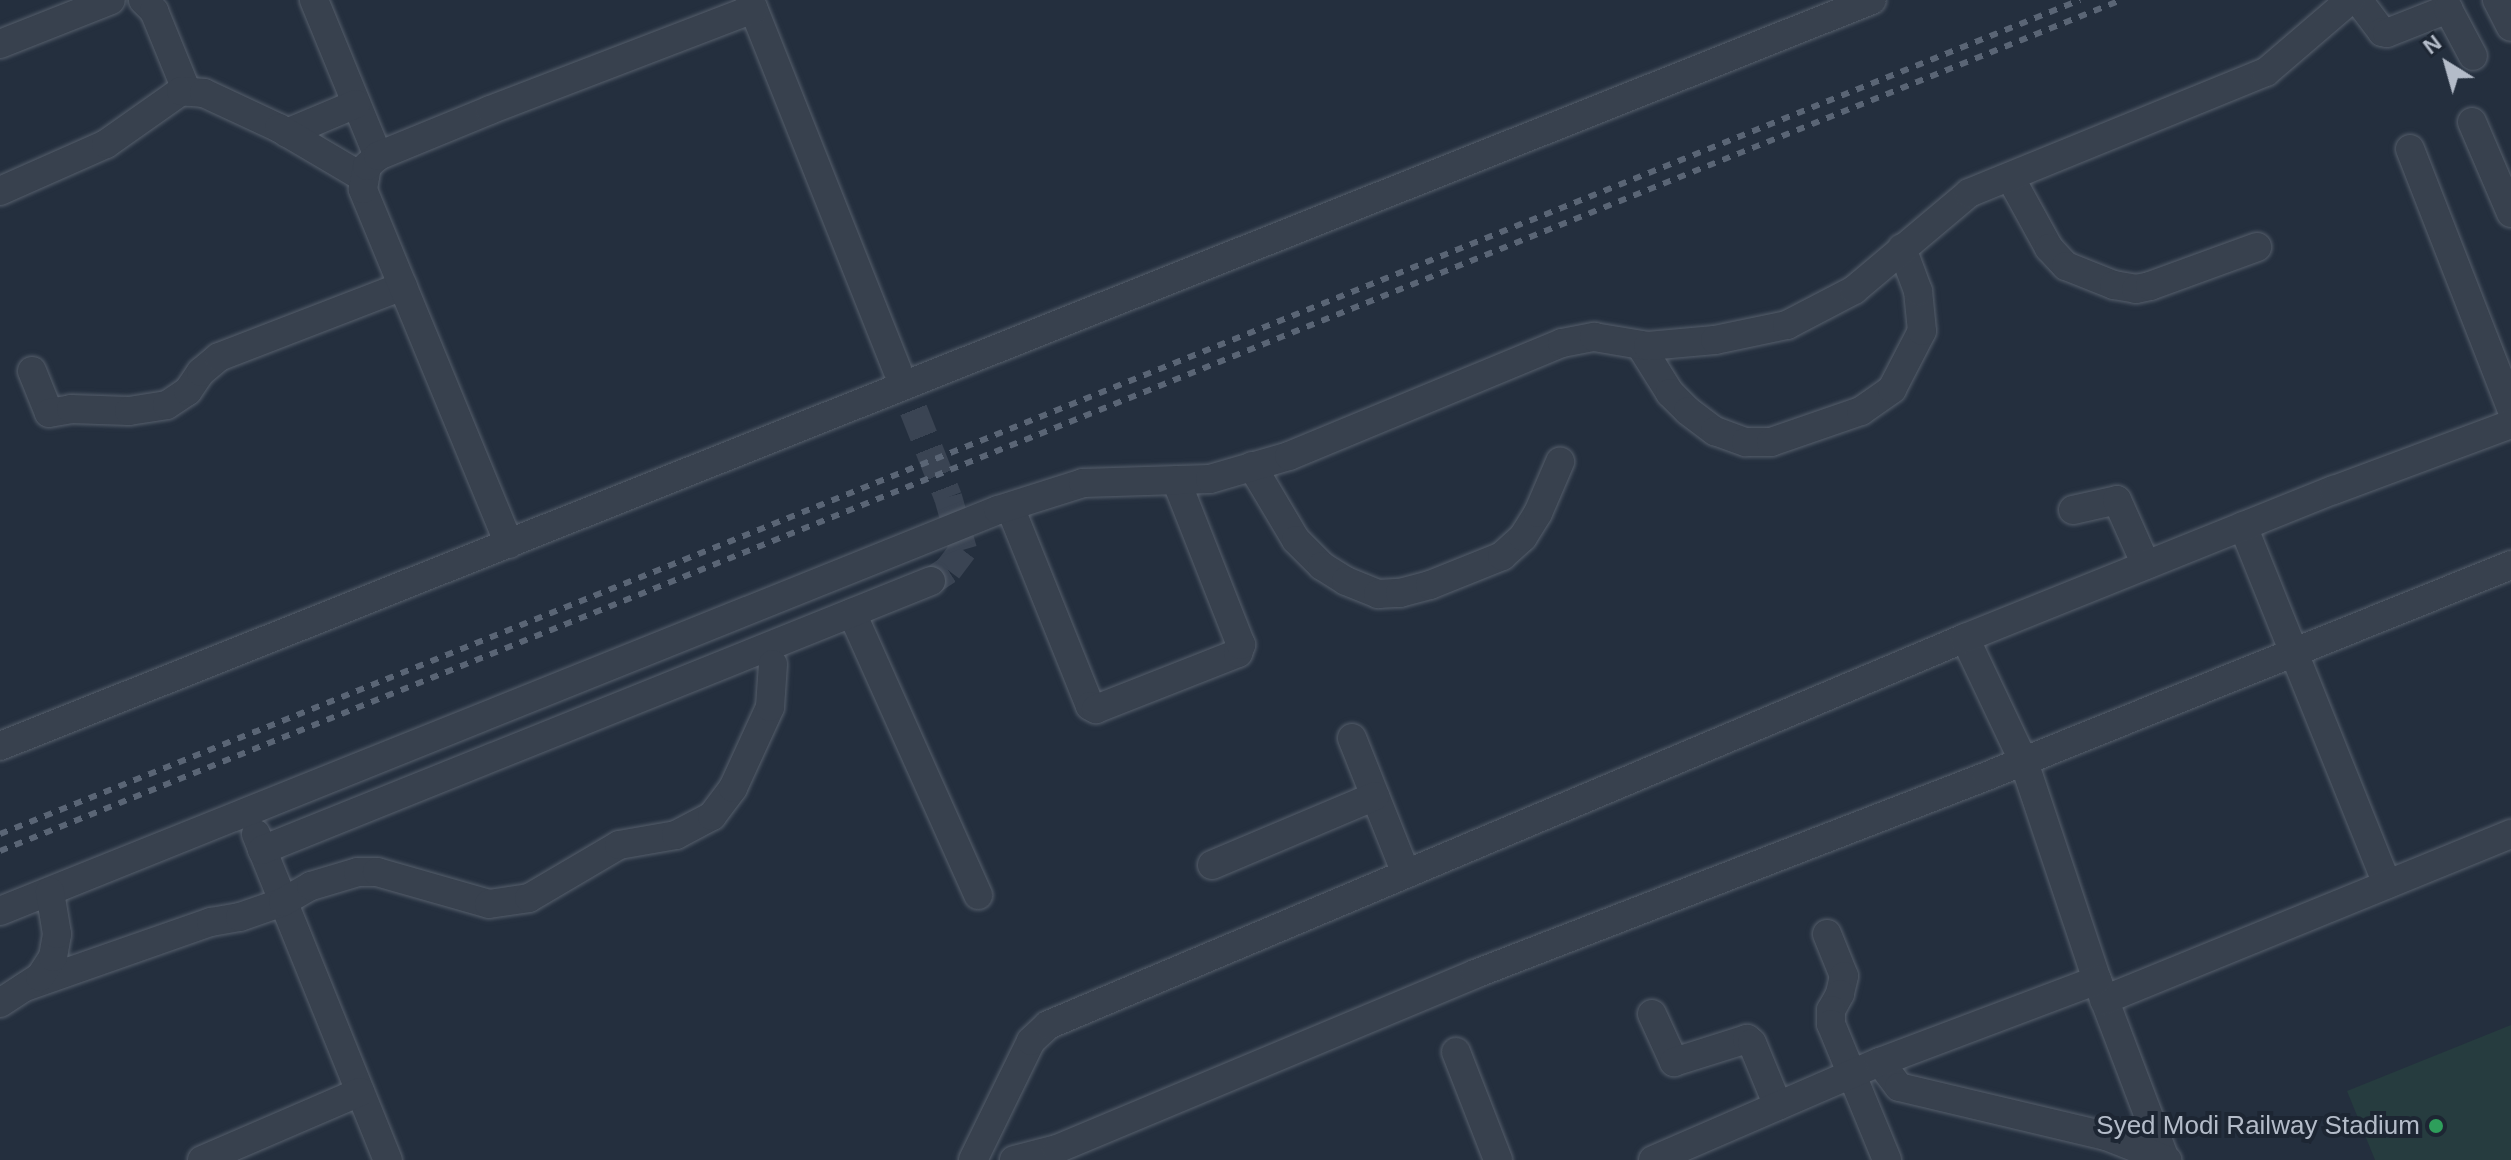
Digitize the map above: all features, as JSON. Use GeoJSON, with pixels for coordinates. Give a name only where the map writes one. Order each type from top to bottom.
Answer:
{"type":"FeatureCollection","features":[{"type":"Feature","properties":{"kind":"street"},"geometry":{"type":"LineString","coordinates":[[0,44],[111,0]]}},
{"type":"Feature","properties":{"kind":"street"},"geometry":{"type":"LineString","coordinates":[[143,0],[154,11],[187,92]]}},
{"type":"Feature","properties":{"kind":"street"},"geometry":{"type":"LineString","coordinates":[[314,0],[356,104],[371,167],[363,189],[509,544]]}},
{"type":"Feature","properties":{"kind":"street"},"geometry":{"type":"LineString","coordinates":[[0,746],[1872,0]]}},
{"type":"Feature","properties":{"kind":"street"},"geometry":{"type":"LineString","coordinates":[[0,911],[248,815],[1010,507],[1083,483],[1210,479],[1289,456],[1562,343],[1594,337],[1640,345],[1715,340],[1787,325],[1854,290],[1969,193],[2266,72],[2350,0]]}},
{"type":"Feature","properties":{"kind":"street"},"geometry":{"type":"LineString","coordinates":[[2358,0],[2382,32],[2387,33],[2448,9],[2473,56]]}},
{"type":"Feature","properties":{"kind":"street"},"geometry":{"type":"LineString","coordinates":[[2497,0],[2511,27]]}},
{"type":"Feature","properties":{"kind":"street"},"geometry":{"type":"LineString","coordinates":[[0,191],[106,144],[181,91],[204,93],[287,133],[371,167],[751,5],[898,371]]}},
{"type":"Feature","properties":{"kind":"street"},"geometry":{"type":"LineString","coordinates":[[287,133],[356,104]]}},
{"type":"Feature","properties":{"kind":"street"},"geometry":{"type":"LineString","coordinates":[[2472,122],[2511,213]]}},
{"type":"Feature","properties":{"kind":"street"},"geometry":{"type":"LineString","coordinates":[[2410,149],[2511,408]]}},
{"type":"Feature","properties":{"kind":"street"},"geometry":{"type":"LineString","coordinates":[[2010,177],[2057,257],[2076,271],[2114,285],[2136,289],[2150,286],[2257,247]]}},
{"type":"Feature","properties":{"kind":"street"},"geometry":{"type":"LineString","coordinates":[[1640,345],[1670,393],[1688,411],[1715,431],[1746,442],[1771,442],[1861,411],[1892,389],[1922,331],[1918,291],[1902,248]]}},
{"type":"Feature","properties":{"kind":"street"},"geometry":{"type":"LineString","coordinates":[[32,371],[49,413],[71,409],[129,411],[167,405],[180,399],[209,363],[219,357],[403,286]]}},
{"type":"Feature","properties":{"kind":"street"},"geometry":{"type":"LineString","coordinates":[[973,1160],[1031,1041],[1048,1025],[1965,638],[2243,526],[2511,424]]}},
{"type":"Feature","properties":{"kind":"street"},"geometry":{"type":"LineString","coordinates":[[1252,466],[1296,540],[1322,566],[1346,581],[1378,594],[1400,593],[1430,585],[1502,556],[1523,537],[1538,513],[1560,462]]}},
{"type":"Feature","properties":{"kind":"street"},"geometry":{"type":"LineString","coordinates":[[1010,507],[1090,706],[1096,709],[1238,653],[1241,645],[1176,480]]}},
{"type":"Feature","properties":{"kind":"street"},"geometry":{"type":"LineString","coordinates":[[2073,510],[2117,500],[2146,565]]}},
{"type":"Feature","properties":{"kind":"street"},"geometry":{"type":"LineString","coordinates":[[2243,526],[2387,884]]}},
{"type":"Feature","properties":{"kind":"street"},"geometry":{"type":"LineString","coordinates":[[1016,1160],[1057,1149],[1475,974],[2024,762],[2511,565]]}},
{"type":"Feature","properties":{"kind":"street"},"geometry":{"type":"LineString","coordinates":[[262,850],[931,581]]}},
{"type":"Feature","properties":{"kind":"street"},"geometry":{"type":"LineString","coordinates":[[852,613],[978,895]]}},
{"type":"Feature","properties":{"kind":"street"},"geometry":{"type":"LineString","coordinates":[[1965,638],[2024,762],[2101,990],[2166,1160]]}},
{"type":"Feature","properties":{"kind":"street"},"geometry":{"type":"LineString","coordinates":[[25,987],[211,922],[240,917],[283,902],[311,886],[358,872],[377,872],[489,904],[529,898],[619,845],[676,835],[712,816],[733,788],[770,707],[773,664]]}},
{"type":"Feature","properties":{"kind":"street"},"geometry":{"type":"LineString","coordinates":[[1352,738],[1406,874]]}},
{"type":"Feature","properties":{"kind":"street"},"geometry":{"type":"LineString","coordinates":[[1212,865],[1375,796]]}},
{"type":"Feature","properties":{"kind":"street"},"geometry":{"type":"LineString","coordinates":[[248,815],[388,1160]]}},
{"type":"Feature","properties":{"kind":"street"},"geometry":{"type":"LineString","coordinates":[[1653,1160],[1880,1062],[2101,990],[2387,884],[2511,834]]}},
{"type":"Feature","properties":{"kind":"street"},"geometry":{"type":"LineString","coordinates":[[0,1003],[40,977],[53,957],[57,923],[50,892]]}},
{"type":"Feature","properties":{"kind":"street"},"geometry":{"type":"LineString","coordinates":[[1827,934],[1844,976],[1831,1010],[1831,1024],[1887,1160]]}},
{"type":"Feature","properties":{"kind":"street"},"geometry":{"type":"LineString","coordinates":[[1652,1014],[1674,1062],[1747,1039],[1778,1106]]}},
{"type":"Feature","properties":{"kind":"street"},"geometry":{"type":"LineString","coordinates":[[1456,1052],[1498,1160]]}},
{"type":"Feature","properties":{"kind":"street"},"geometry":{"type":"LineString","coordinates":[[1880,1062],[1899,1087],[2106,1136],[2166,1160]]}},
{"type":"Feature","properties":{"kind":"street"},"geometry":{"type":"LineString","coordinates":[[202,1160],[360,1092]]}},
{"type":"Feature","properties":{"kind":"green space","name":"Syed Modi Railway Stadium"},"geometry":{"type":"Polygon","coordinates":[[[2511,1025],[2511,1160],[2375,1160],[2347,1091],[2511,1025]]]}},
{"type":"Feature","properties":{"kind":"tunnel"},"geometry":{"type":"LineString","coordinates":[[898,371],[948,497],[963,550],[948,570],[931,581]]}},
{"type":"Feature","properties":{"kind":"railway"},"geometry":{"type":"LineString","coordinates":[[0,834],[2080,0]]}},
{"type":"Feature","properties":{"kind":"railway"},"geometry":{"type":"LineString","coordinates":[[0,851],[2121,0]]}},
{"type":"Feature","properties":{"kind":"place","name":"Syed Modi Railway Stadium"},"geometry":{"type":"Point","coordinates":[2436,1126]}}]}
